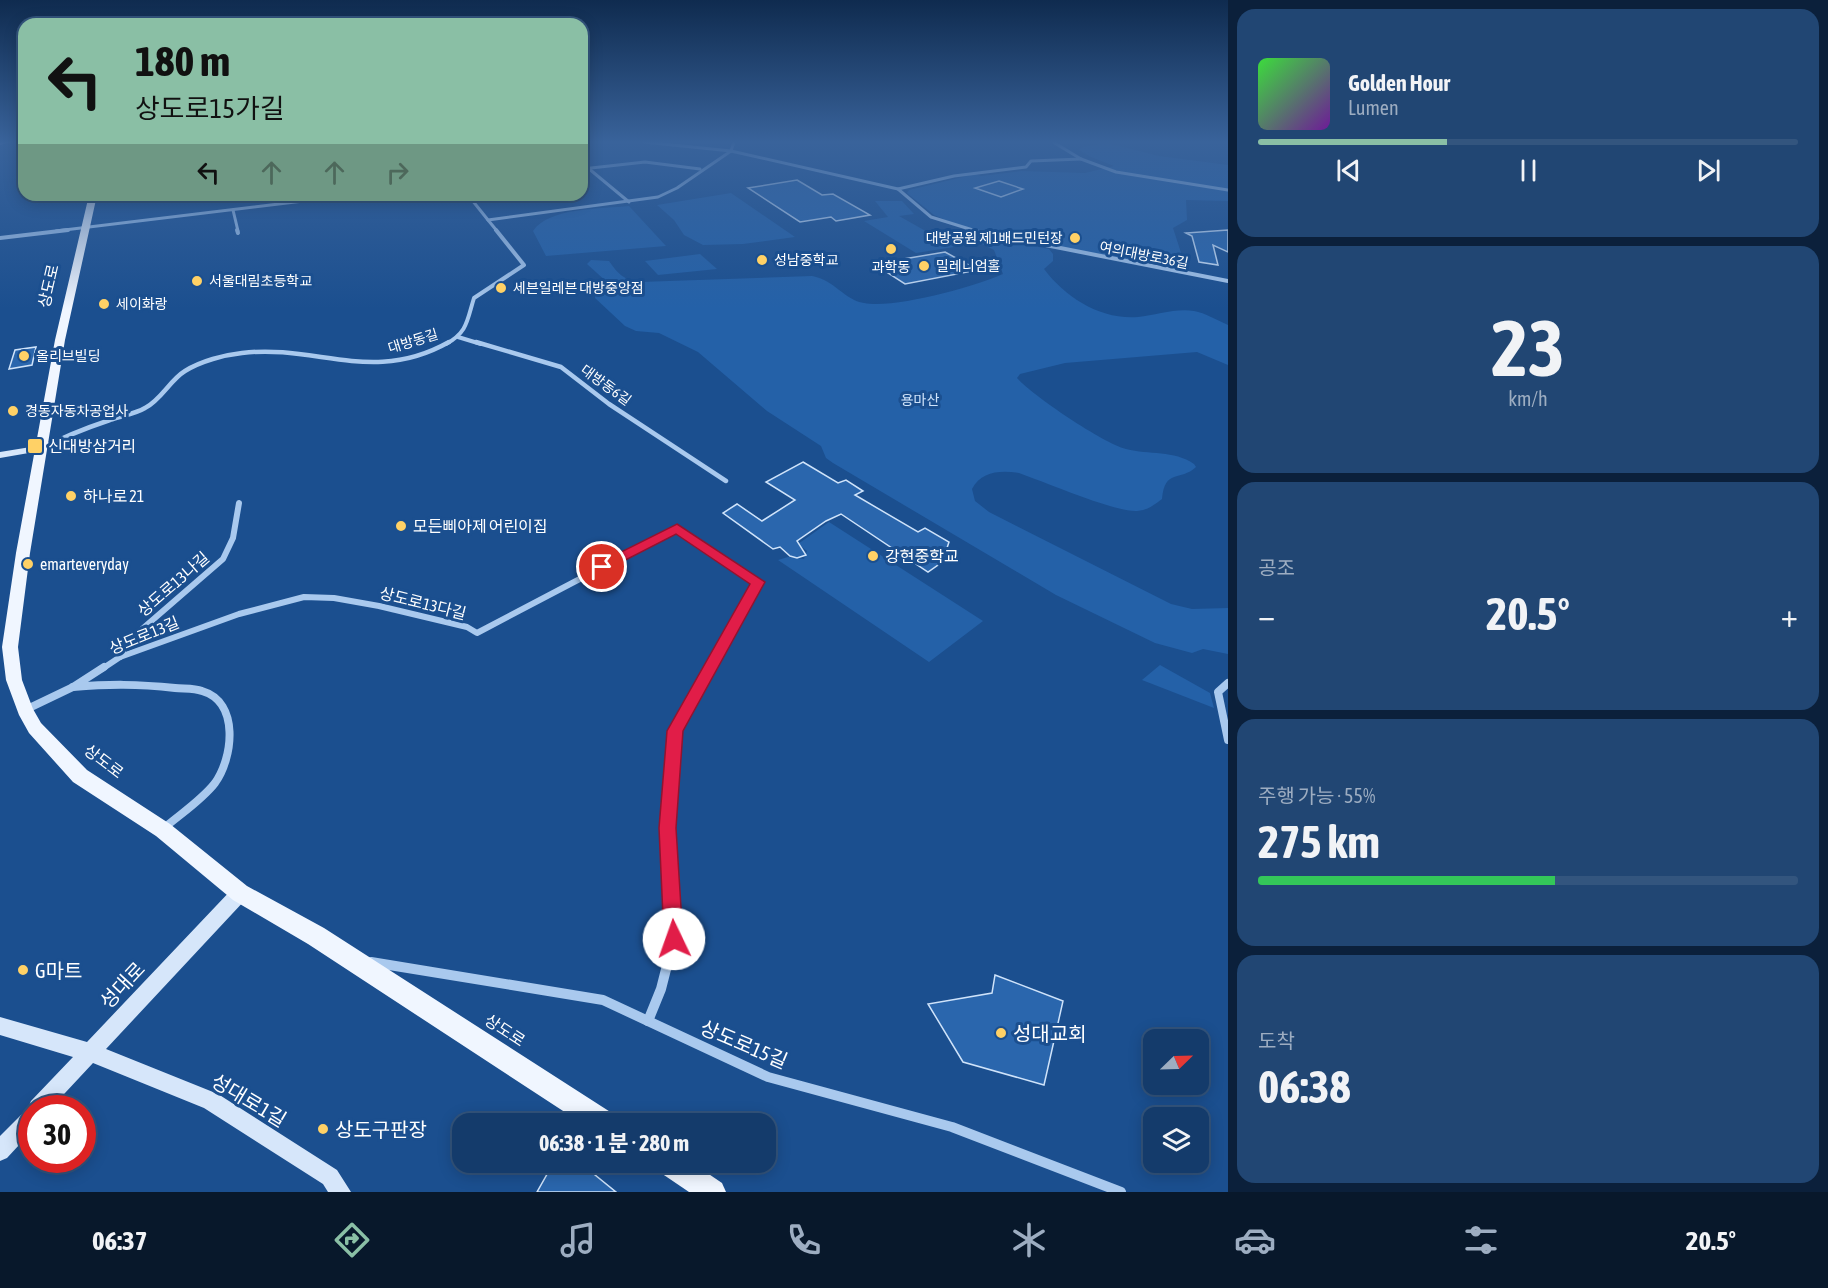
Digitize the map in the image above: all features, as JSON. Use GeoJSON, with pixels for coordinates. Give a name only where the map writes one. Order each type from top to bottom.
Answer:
{"type":"FeatureCollection","features":[{"type":"Feature","properties":{"kind":"main road","name":"상도로"},"geometry":{"type":"LineString","coordinates":[[92,201],[60,340],[23,553],[10,647],[14,680],[25,710],[50,747],[81,777],[163,830],[240,893],[316,936],[589,1113]]}},
{"type":"Feature","properties":{"kind":"main road"},"geometry":{"type":"LineString","coordinates":[[684,1173],[713,1192]]}},
{"type":"Feature","properties":{"kind":"street"},"geometry":{"type":"LineString","coordinates":[[624,198],[629,202]]}},
{"type":"Feature","properties":{"kind":"street"},"geometry":{"type":"LineString","coordinates":[[473,201],[488,220],[654,198]]}},
{"type":"Feature","properties":{"kind":"street","name":"여의대방로36길"},"geometry":{"type":"LineString","coordinates":[[908,198],[925,213],[965,229],[1228,281]]}},
{"type":"Feature","properties":{"kind":"street"},"geometry":{"type":"LineString","coordinates":[[0,238],[305,201]]}},
{"type":"Feature","properties":{"kind":"street"},"geometry":{"type":"LineString","coordinates":[[233,210],[238,233]]}},
{"type":"Feature","properties":{"kind":"street","name":"대방동길"},"geometry":{"type":"LineString","coordinates":[[43,448],[70,433],[146,408],[185,371],[217,358],[242,353],[267,352],[373,364],[435,350],[458,337],[465,329],[474,298],[524,265],[488,220]]}},
{"type":"Feature","properties":{"kind":"street","name":"대방동6길"},"geometry":{"type":"LineString","coordinates":[[458,337],[561,367],[609,404],[726,481]]}},
{"type":"Feature","properties":{"kind":"street"},"geometry":{"type":"LineString","coordinates":[[0,455],[43,448]]}},
{"type":"Feature","properties":{"kind":"street","name":"상도로13나길"},"geometry":{"type":"LineString","coordinates":[[120,657],[126,643],[223,559],[233,538],[239,503]]}},
{"type":"Feature","properties":{"kind":"street","name":"상도로13다길"},"geometry":{"type":"LineString","coordinates":[[280,602],[304,597],[334,598],[394,609],[467,627],[477,633],[677,528],[758,582],[675,731],[667,828],[674,939],[662,989],[648,1021]]}},
{"type":"Feature","properties":{"kind":"street","name":"상도로13길"},"geometry":{"type":"LineString","coordinates":[[25,710],[73,687],[120,657],[239,614],[280,602]]}},
{"type":"Feature","properties":{"kind":"street"},"geometry":{"type":"LineString","coordinates":[[73,687],[131,683],[203,691],[213,697],[227,714],[230,728],[224,767],[214,784],[163,830]]}},
{"type":"Feature","properties":{"kind":"street"},"geometry":{"type":"LineString","coordinates":[[1227,735],[1218,692],[1228,683]]}},
{"type":"Feature","properties":{"kind":"street","name":"성대로"},"geometry":{"type":"LineString","coordinates":[[50,1095],[240,893]]}},
{"type":"Feature","properties":{"kind":"street","name":"상도로15길"},"geometry":{"type":"LineString","coordinates":[[347,958],[603,1000],[768,1077],[952,1127],[1121,1192]]}},
{"type":"Feature","properties":{"kind":"street","name":"성대로1길"},"geometry":{"type":"LineString","coordinates":[[0,1026],[89,1052],[211,1101],[332,1187]]}},
{"type":"Feature","properties":{"kind":"street"},"geometry":{"type":"LineString","coordinates":[[0,1151],[18,1131]]}},
{"type":"Feature","properties":{"kind":"green space"},"geometry":{"type":"Polygon","coordinates":[[[702,198],[738,198],[795,237],[743,244],[703,245],[684,235],[674,220],[657,205],[702,198]]]}},
{"type":"Feature","properties":{"kind":"green space"},"geometry":{"type":"Polygon","coordinates":[[[913,198],[1228,198],[1228,201],[1186,200],[1187,220],[1173,228],[1185,265],[1184,270],[991,234],[957,225],[934,215],[913,198]]]}},
{"type":"Feature","properties":{"kind":"green space"},"geometry":{"type":"Polygon","coordinates":[[[875,201],[902,201],[914,214],[899,216],[954,247],[916,253],[864,221],[888,217],[875,201]]]}},
{"type":"Feature","properties":{"kind":"green space"},"geometry":{"type":"Polygon","coordinates":[[[629,206],[666,246],[546,256],[533,231],[551,217],[563,213],[629,206]]]}},
{"type":"Feature","properties":{"kind":"green space","name":"용마산"},"geometry":{"type":"Polygon","coordinates":[[[982,236],[1049,249],[1053,254],[1053,261],[1044,269],[1074,298],[1098,311],[1124,317],[1138,317],[1180,310],[1194,311],[1228,325],[1228,365],[1197,352],[1065,363],[1020,374],[1017,378],[1069,418],[1115,445],[1135,451],[1178,457],[1194,464],[1196,467],[1166,483],[1162,499],[1153,505],[1137,511],[1113,507],[1012,472],[986,475],[972,489],[975,501],[989,512],[1171,604],[1192,609],[1228,608],[1228,654],[1203,649],[1192,653],[1155,643],[1056,595],[833,463],[826,458],[821,446],[767,411],[698,352],[659,333],[636,331],[625,326],[595,298],[596,290],[608,283],[587,264],[591,260],[609,261],[622,276],[640,282],[812,276],[827,281],[857,301],[877,304],[894,303],[973,285],[1003,274],[994,250],[976,241],[975,237],[982,236]]]}},
{"type":"Feature","properties":{"kind":"green space"},"geometry":{"type":"Polygon","coordinates":[[[700,254],[717,269],[658,275],[645,261],[700,254]]]}},
{"type":"Feature","properties":{"kind":"green space"},"geometry":{"type":"Polygon","coordinates":[[[829,522],[983,621],[929,662],[778,560],[788,557],[804,559],[807,551],[798,544],[829,522]]]}},
{"type":"Feature","properties":{"kind":"green space"},"geometry":{"type":"Polygon","coordinates":[[[1160,665],[1210,693],[1214,708],[1142,680],[1160,665]]]}},
{"type":"Feature","properties":{"kind":"building"},"geometry":{"type":"Polygon","coordinates":[[[763,198],[839,198],[870,215],[836,221],[831,217],[800,222],[763,198]]]}},
{"type":"Feature","properties":{"kind":"building"},"geometry":{"type":"Polygon","coordinates":[[[1228,230],[1228,252],[1213,245],[1218,265],[1199,262],[1192,236],[1186,233],[1228,230]]]}},
{"type":"Feature","properties":{"kind":"building","name":"밀레니엄홀"},"geometry":{"type":"Polygon","coordinates":[[[945,252],[978,270],[905,284],[874,264],[945,252]]]}},
{"type":"Feature","properties":{"kind":"building","name":"올리브빌딩"},"geometry":{"type":"Polygon","coordinates":[[[36,347],[32,365],[9,369],[15,350],[36,347]]]}},
{"type":"Feature","properties":{"kind":"building","name":"강현중학교"},"geometry":{"type":"Polygon","coordinates":[[[803,462],[838,483],[846,480],[863,491],[855,495],[918,532],[925,528],[949,542],[947,548],[955,553],[928,572],[841,514],[826,521],[797,541],[806,555],[797,558],[790,556],[780,547],[773,549],[723,513],[737,504],[762,521],[795,500],[766,482],[803,462]]]}},
{"type":"Feature","properties":{"kind":"building","name":"성대교회"},"geometry":{"type":"Polygon","coordinates":[[[995,975],[1063,1001],[1044,1085],[963,1062],[928,1004],[992,993],[995,975]]]}},
{"type":"Feature","properties":{"kind":"building"},"geometry":{"type":"Polygon","coordinates":[[[548,1173],[593,1173],[616,1192],[537,1192],[548,1173]]]}},
{"type":"Feature","properties":{"kind":"place","name":"대방공원 제1배드민턴장"},"geometry":{"type":"Point","coordinates":[1075,238]}},
{"type":"Feature","properties":{"kind":"place","name":"과학동"},"geometry":{"type":"Point","coordinates":[891,249]}},
{"type":"Feature","properties":{"kind":"place","name":"성남중학교"},"geometry":{"type":"Point","coordinates":[762,260]}},
{"type":"Feature","properties":{"kind":"place","name":"밀레니엄홀"},"geometry":{"type":"Point","coordinates":[924,266]}},
{"type":"Feature","properties":{"kind":"place","name":"서울대림초등학교"},"geometry":{"type":"Point","coordinates":[197,281]}},
{"type":"Feature","properties":{"kind":"place","name":"세븐일레븐 대방중앙점"},"geometry":{"type":"Point","coordinates":[501,288]}},
{"type":"Feature","properties":{"kind":"place","name":"세이화랑"},"geometry":{"type":"Point","coordinates":[104,304]}},
{"type":"Feature","properties":{"kind":"place","name":"올리브빌딩"},"geometry":{"type":"Point","coordinates":[24,356]}},
{"type":"Feature","properties":{"kind":"place","name":"경동자동차공업사"},"geometry":{"type":"Point","coordinates":[13,411]}},
{"type":"Feature","properties":{"kind":"place","name":"신대방삼거리"},"geometry":{"type":"Point","coordinates":[35,446]}},
{"type":"Feature","properties":{"kind":"place","name":"하나로 21"},"geometry":{"type":"Point","coordinates":[71,496]}},
{"type":"Feature","properties":{"kind":"place","name":"모든삐아제 어린이집"},"geometry":{"type":"Point","coordinates":[401,526]}},
{"type":"Feature","properties":{"kind":"place","name":"강현중학교"},"geometry":{"type":"Point","coordinates":[873,556]}},
{"type":"Feature","properties":{"kind":"place","name":"emarteveryday"},"geometry":{"type":"Point","coordinates":[28,564]}},
{"type":"Feature","properties":{"kind":"place","name":"G마트"},"geometry":{"type":"Point","coordinates":[23,970]}},
{"type":"Feature","properties":{"kind":"place","name":"성대교회"},"geometry":{"type":"Point","coordinates":[1001,1033]}},
{"type":"Feature","properties":{"kind":"place","name":"상도구판장"},"geometry":{"type":"Point","coordinates":[323,1129]}},
{"type":"Feature","properties":{"kind":"route"},"geometry":{"type":"LineString","coordinates":[[602,567],[677,528],[758,582],[675,731],[667,828],[674,939]]}}]}
